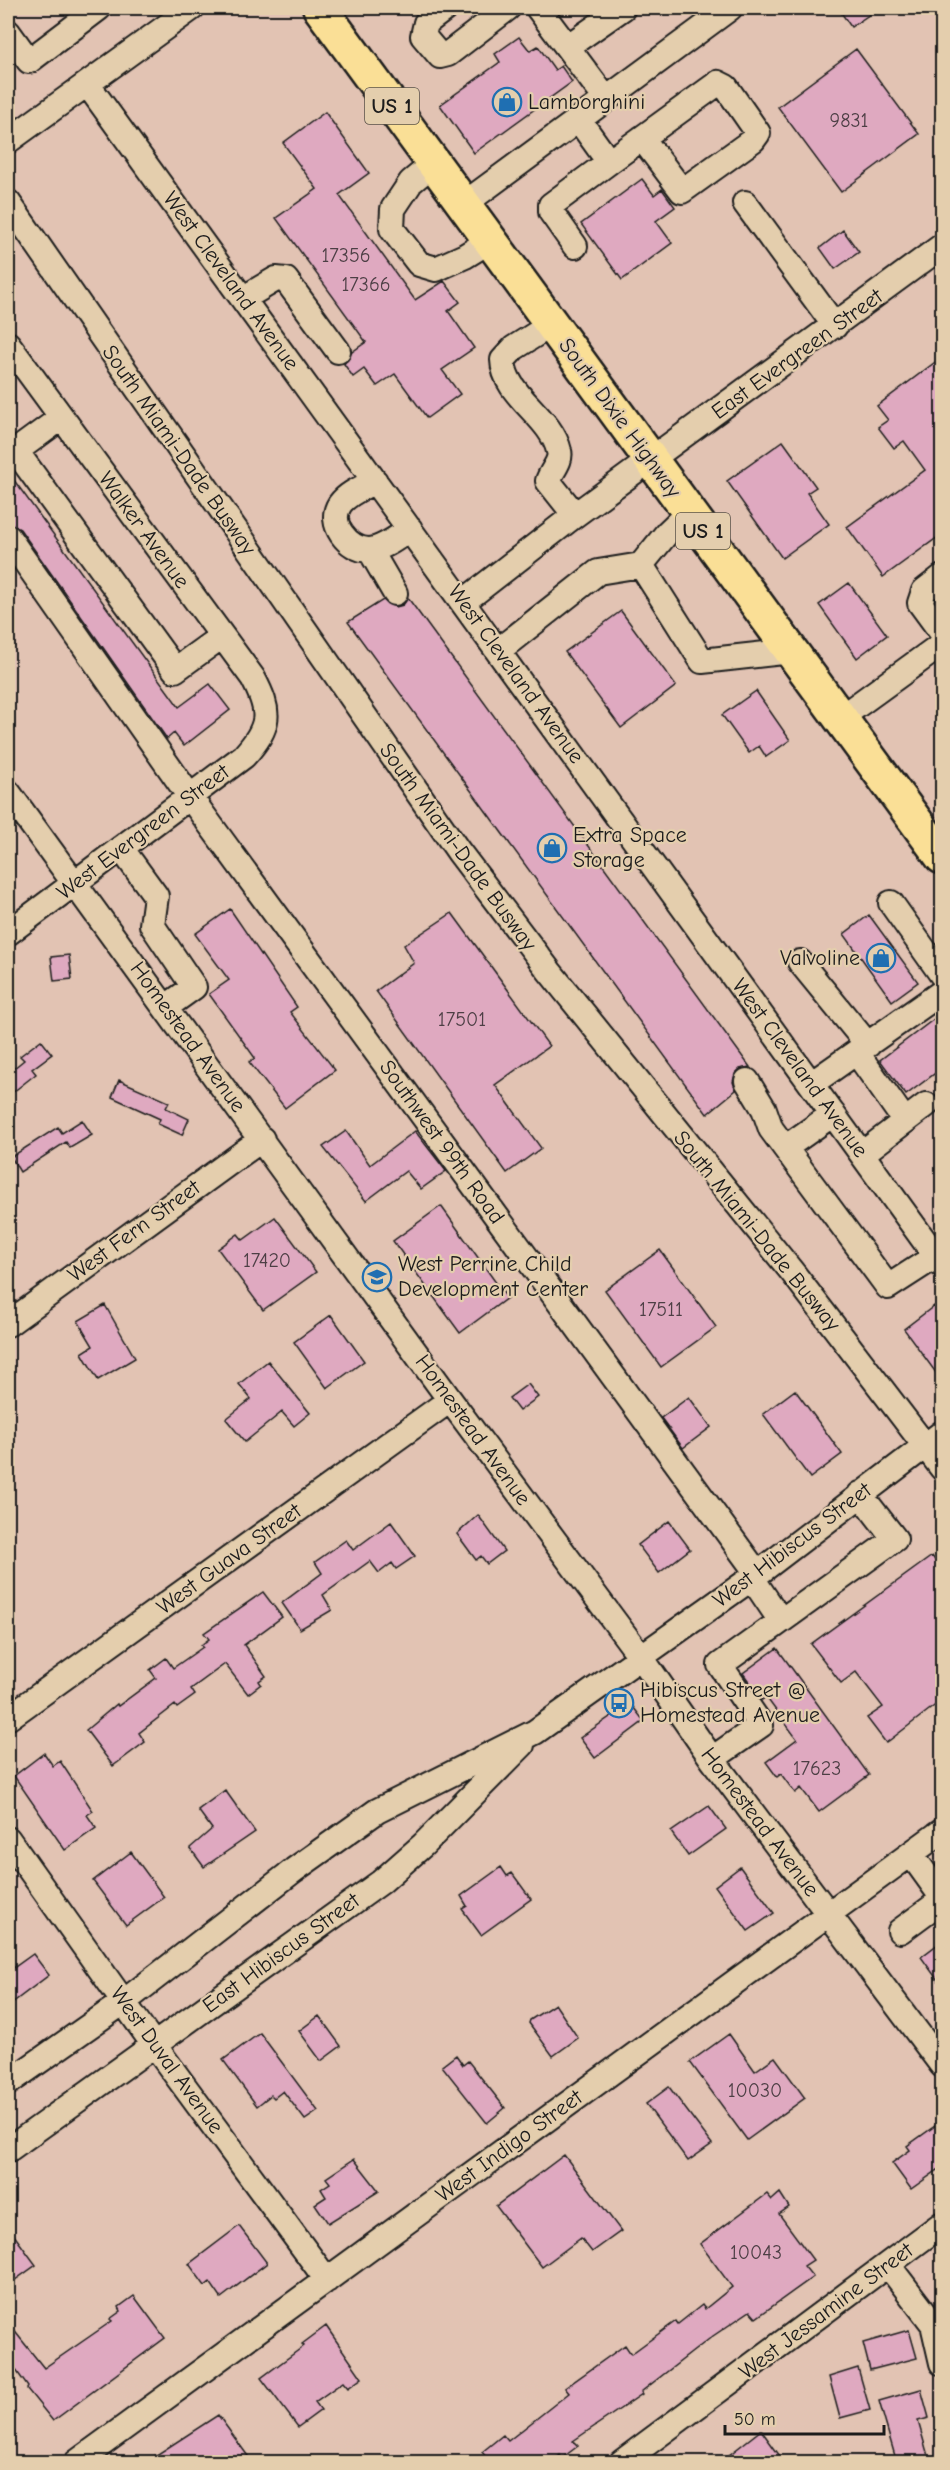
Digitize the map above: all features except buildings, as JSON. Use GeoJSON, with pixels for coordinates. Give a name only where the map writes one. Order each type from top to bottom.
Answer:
{"type":"FeatureCollection","features":[{"type":"Feature","properties":{"kind":"highway","name":"South Dixie Highway"},"geometry":{"type":"LineString","coordinates":[[320,8],[942,857]]}},
{"type":"Feature","properties":{"kind":"street"},"geometry":{"type":"LineString","coordinates":[[8,32],[29,61],[99,8]]}},
{"type":"Feature","properties":{"kind":"street"},"geometry":{"type":"LineString","coordinates":[[8,141],[192,8]]}},
{"type":"Feature","properties":{"kind":"street"},"geometry":{"type":"LineString","coordinates":[[446,8],[426,23],[423,36],[440,56],[448,54],[508,8]]}},
{"type":"Feature","properties":{"kind":"street"},"geometry":{"type":"LineString","coordinates":[[538,8],[606,99]]}},
{"type":"Feature","properties":{"kind":"street"},"geometry":{"type":"LineString","coordinates":[[567,47],[622,8]]}},
{"type":"Feature","properties":{"kind":"street"},"geometry":{"type":"LineString","coordinates":[[464,204],[730,8]]}},
{"type":"Feature","properties":{"kind":"street"},"geometry":{"type":"LineString","coordinates":[[575,246],[551,212],[551,205],[609,162],[642,138],[718,83],[726,87],[758,134],[753,140],[682,191],[642,138]]}},
{"type":"Feature","properties":{"kind":"street","name":"West Cleveland Avenue"},"geometry":{"type":"LineString","coordinates":[[88,85],[939,1260]]}},
{"type":"Feature","properties":{"kind":"street"},"geometry":{"type":"LineString","coordinates":[[578,119],[609,162]]}},
{"type":"Feature","properties":{"kind":"street"},"geometry":{"type":"LineString","coordinates":[[434,163],[411,182],[393,209],[392,229],[419,264],[436,269],[465,256],[490,240]]}},
{"type":"Feature","properties":{"kind":"street","name":"South Miami-Dade Busway"},"geometry":{"type":"LineString","coordinates":[[8,202],[459,852],[561,987],[793,1274],[934,1439],[942,1468]]}},
{"type":"Feature","properties":{"kind":"street"},"geometry":{"type":"LineString","coordinates":[[745,204],[836,326]]}},
{"type":"Feature","properties":{"kind":"street","name":"East Evergreen Street"},"geometry":{"type":"LineString","coordinates":[[652,460],[942,246]]}},
{"type":"Feature","properties":{"kind":"street"},"geometry":{"type":"LineString","coordinates":[[244,298],[276,279],[286,280],[338,351]]}},
{"type":"Feature","properties":{"kind":"street"},"geometry":{"type":"LineString","coordinates":[[552,324],[514,348],[503,360],[503,373],[548,431],[560,451],[558,463],[548,481],[575,515]]}},
{"type":"Feature","properties":{"kind":"street","name":"Walker Avenue"},"geometry":{"type":"LineString","coordinates":[[10,352],[62,418],[222,636],[258,688],[267,710],[267,721]]}},
{"type":"Feature","properties":{"kind":"street"},"geometry":{"type":"LineString","coordinates":[[62,418],[16,451],[175,670],[222,636]]}},
{"type":"Feature","properties":{"kind":"street"},"geometry":{"type":"LineString","coordinates":[[463,602],[575,515],[652,460]]}},
{"type":"Feature","properties":{"kind":"street"},"geometry":{"type":"LineString","coordinates":[[375,481],[348,496],[336,514],[336,524],[346,540],[370,549],[378,548],[410,530]]}},
{"type":"Feature","properties":{"kind":"street"},"geometry":{"type":"LineString","coordinates":[[499,650],[598,572],[641,565],[667,533],[689,512]]}},
{"type":"Feature","properties":{"kind":"street","name":"Southwest 99th Road"},"geometry":{"type":"LineString","coordinates":[[8,537],[190,797],[754,1575],[781,1621]]}},
{"type":"Feature","properties":{"kind":"street"},"geometry":{"type":"LineString","coordinates":[[370,549],[395,593]]}},
{"type":"Feature","properties":{"kind":"street"},"geometry":{"type":"LineString","coordinates":[[641,565],[702,662],[792,651]]}},
{"type":"Feature","properties":{"kind":"street"},"geometry":{"type":"LineString","coordinates":[[942,577],[924,591],[920,603],[942,633]]}},
{"type":"Feature","properties":{"kind":"street"},"geometry":{"type":"LineString","coordinates":[[840,718],[942,644]]}},
{"type":"Feature","properties":{"kind":"street","name":"West Evergreen Street"},"geometry":{"type":"LineString","coordinates":[[8,933],[244,756],[259,737],[267,721]]}},
{"type":"Feature","properties":{"kind":"street","name":"Homestead Avenue"},"geometry":{"type":"LineString","coordinates":[[8,792],[74,884],[136,964],[450,1400],[641,1657],[712,1759],[942,2065]]}},
{"type":"Feature","properties":{"kind":"street"},"geometry":{"type":"LineString","coordinates":[[121,848],[156,896],[152,925],[194,987],[166,1007]]}},
{"type":"Feature","properties":{"kind":"street"},"geometry":{"type":"LineString","coordinates":[[891,903],[942,975]]}},
{"type":"Feature","properties":{"kind":"street"},"geometry":{"type":"LineString","coordinates":[[136,964],[165,945]]}},
{"type":"Feature","properties":{"kind":"street"},"geometry":{"type":"LineString","coordinates":[[800,962],[862,1049],[905,1121]]}},
{"type":"Feature","properties":{"kind":"street"},"geometry":{"type":"LineString","coordinates":[[811,1083],[942,992]]}},
{"type":"Feature","properties":{"kind":"street"},"geometry":{"type":"LineString","coordinates":[[747,1081],[764,1109],[771,1129],[888,1287],[939,1260]]}},
{"type":"Feature","properties":{"kind":"street"},"geometry":{"type":"LineString","coordinates":[[862,1154],[926,1105]]}},
{"type":"Feature","properties":{"kind":"street"},"geometry":{"type":"LineString","coordinates":[[785,1148],[833,1114]]}},
{"type":"Feature","properties":{"kind":"street","name":"West Fern Street"},"geometry":{"type":"LineString","coordinates":[[8,1324],[262,1139]]}},
{"type":"Feature","properties":{"kind":"street","name":"West Guava Street"},"geometry":{"type":"LineString","coordinates":[[8,1718],[450,1400]]}},
{"type":"Feature","properties":{"kind":"street","name":"West Hibiscus Street"},"geometry":{"type":"LineString","coordinates":[[641,1657],[934,1439]]}},
{"type":"Feature","properties":{"kind":"street"},"geometry":{"type":"LineString","coordinates":[[712,1759],[760,1725],[720,1665],[895,1539],[860,1494]]}},
{"type":"Feature","properties":{"kind":"street","name":"East Hibiscus Street"},"geometry":{"type":"LineString","coordinates":[[8,2083],[125,2001],[294,1870],[376,1811],[535,1732],[641,1657]]}},
{"type":"Feature","properties":{"kind":"street","name":"East Hibiscus Street"},"geometry":{"type":"LineString","coordinates":[[8,2150],[381,1882],[423,1845],[535,1732]]}},
{"type":"Feature","properties":{"kind":"street","name":"West Indigo Street"},"geometry":{"type":"LineString","coordinates":[[77,2463],[942,1831]]}},
{"type":"Feature","properties":{"kind":"street","name":"West Duval Avenue"},"geometry":{"type":"LineString","coordinates":[[8,1839],[154,2045],[327,2280]]}},
{"type":"Feature","properties":{"kind":"street"},"geometry":{"type":"LineString","coordinates":[[900,1931],[942,1899],[911,1854]]}},
{"type":"Feature","properties":{"kind":"street","name":"West Jessamine Street"},"geometry":{"type":"LineString","coordinates":[[622,2463],[942,2224]]}},
{"type":"Feature","properties":{"kind":"street"},"geometry":{"type":"LineString","coordinates":[[888,2265],[933,2324],[942,2363]]}},
{"type":"Feature","properties":{"kind":"place","name":"Lamborghini"},"geometry":{"type":"Point","coordinates":[507,102]}},
{"type":"Feature","properties":{"kind":"place","name":"Extra Space Storage"},"geometry":{"type":"Point","coordinates":[552,848]}},
{"type":"Feature","properties":{"kind":"place","name":"Valvoline"},"geometry":{"type":"Point","coordinates":[881,958]}},
{"type":"Feature","properties":{"kind":"place","name":"West Perrine Child Development Center"},"geometry":{"type":"Point","coordinates":[377,1277]}},
{"type":"Feature","properties":{"kind":"place","name":"Hibiscus Street @ Homestead Avenue"},"geometry":{"type":"Point","coordinates":[619,1703]}}]}
